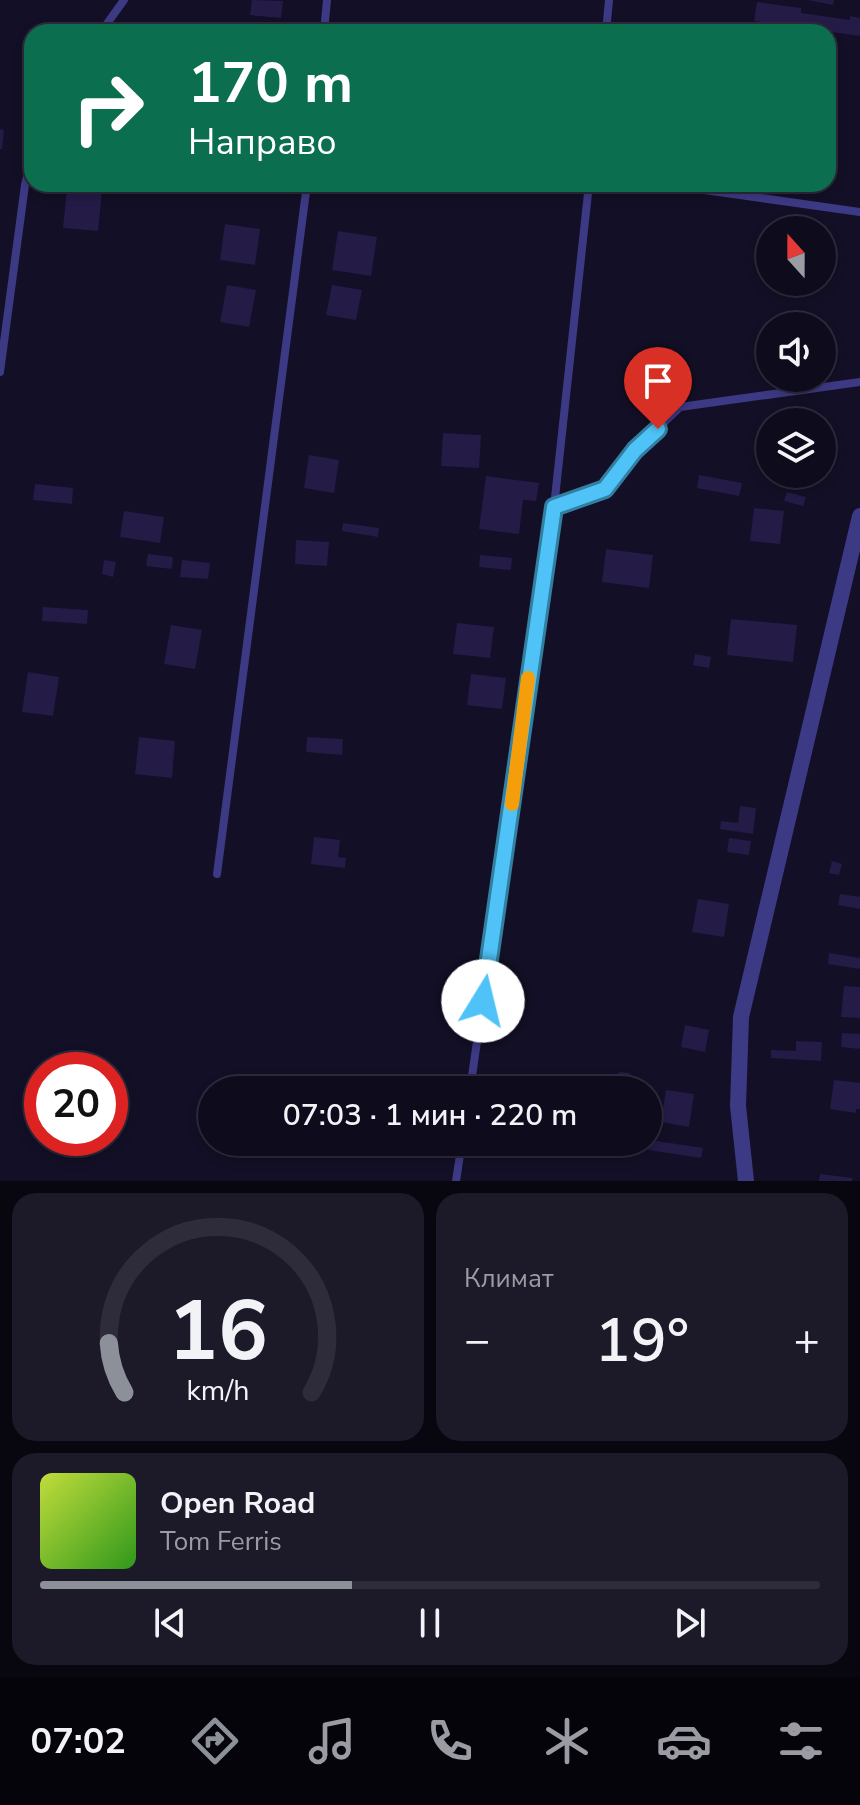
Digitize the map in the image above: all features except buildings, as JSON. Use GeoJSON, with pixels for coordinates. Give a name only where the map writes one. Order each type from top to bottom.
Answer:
{"type":"FeatureCollection","features":[{"type":"Feature","properties":{"kind":"street"},"geometry":{"type":"LineString","coordinates":[[746,1181],[738,1106],[741,1017],[860,516]]}},
{"type":"Feature","properties":{"kind":"lane"},"geometry":{"type":"LineString","coordinates":[[107,24],[124,0]]}},
{"type":"Feature","properties":{"kind":"lane"},"geometry":{"type":"LineString","coordinates":[[325,24],[327,0]]}},
{"type":"Feature","properties":{"kind":"lane"},"geometry":{"type":"LineString","coordinates":[[607,24],[609,0]]}},
{"type":"Feature","properties":{"kind":"lane"},"geometry":{"type":"LineString","coordinates":[[0,372],[24,192]]}},
{"type":"Feature","properties":{"kind":"lane"},"geometry":{"type":"LineString","coordinates":[[217,874],[306,192]]}},
{"type":"Feature","properties":{"kind":"lane"},"geometry":{"type":"LineString","coordinates":[[472,1076],[554,507],[588,192]]}},
{"type":"Feature","properties":{"kind":"lane"},"geometry":{"type":"LineString","coordinates":[[719,192],[860,212]]}},
{"type":"Feature","properties":{"kind":"lane"},"geometry":{"type":"LineString","coordinates":[[554,507],[605,489],[635,450],[680,407],[860,382]]}},
{"type":"Feature","properties":{"kind":"lane"},"geometry":{"type":"LineString","coordinates":[[456,1181],[460,1156]]}},
{"type":"Feature","properties":{"kind":"slow traffic"},"geometry":{"type":"LineString","coordinates":[[512,804],[528,678]]}},
{"type":"Feature","properties":{"kind":"route"},"geometry":{"type":"LineString","coordinates":[[483,1001],[554,507],[605,489],[635,450],[658,429]]}}]}
